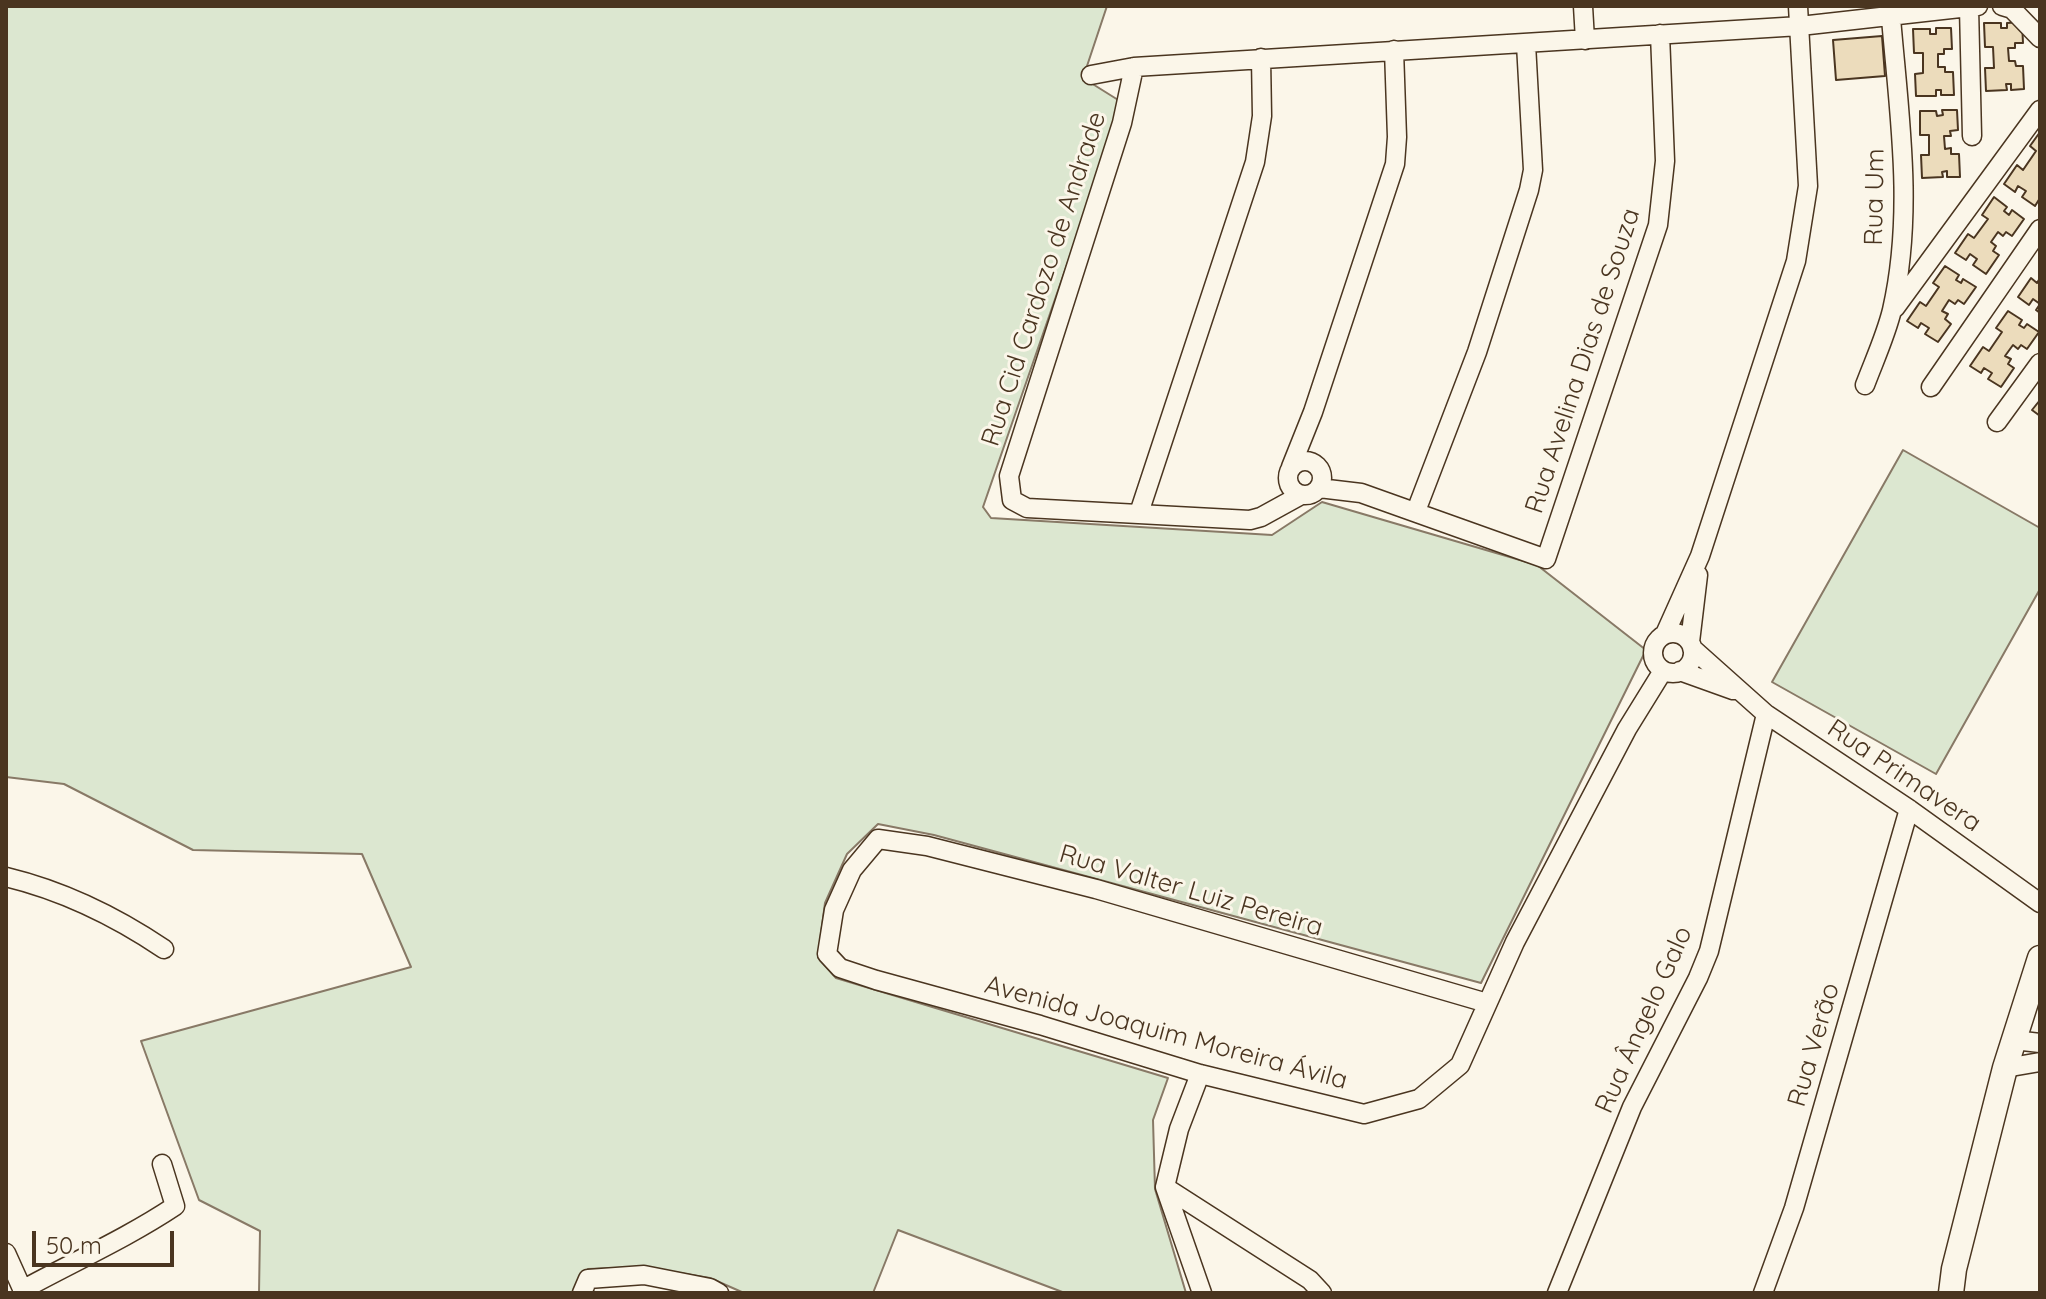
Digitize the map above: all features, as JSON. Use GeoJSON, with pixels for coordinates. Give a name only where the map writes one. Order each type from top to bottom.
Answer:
{"type":"FeatureCollection","features":[{"type":"Feature","properties":{"kind":"street"},"geometry":{"type":"LineString","coordinates":[[1583,6],[1585,40]]}},
{"type":"Feature","properties":{"kind":"street"},"geometry":{"type":"LineString","coordinates":[[1700,556],[1691,662],[1673,673],[1660,669],[1653,656],[1655,642],[1665,634],[1700,556],[1796,261],[1805,219],[1808,186],[1798,6]]}},
{"type":"Feature","properties":{"kind":"street"},"geometry":{"type":"LineString","coordinates":[[1091,75],[1134,67],[1261,58],[1800,26],[1891,11],[1978,6]]}},
{"type":"Feature","properties":{"kind":"street"},"geometry":{"type":"LineString","coordinates":[[2002,6],[2012,9],[2040,38]]}},
{"type":"Feature","properties":{"kind":"street"},"geometry":{"type":"LineString","coordinates":[[1969,7],[1972,136]]}},
{"type":"Feature","properties":{"kind":"street","name":"Rua Um"},"geometry":{"type":"LineString","coordinates":[[1865,385],[1892,312],[1902,250],[1905,195],[1891,11]]}},
{"type":"Feature","properties":{"kind":"street","name":"Rua Avelina Dias de Souza"},"geometry":{"type":"LineString","coordinates":[[1416,511],[1546,559],[1658,225],[1665,161],[1660,34]]}},
{"type":"Feature","properties":{"kind":"street"},"geometry":{"type":"LineString","coordinates":[[1394,50],[1395,164],[1288,480],[1295,491],[1307,495],[1319,488],[1361,493],[1416,511],[1477,352],[1529,190],[1533,170],[1526,44]]}},
{"type":"Feature","properties":{"kind":"street"},"geometry":{"type":"LineString","coordinates":[[1261,58],[1262,116],[1255,162],[1139,513],[1250,520],[1274,509],[1295,491]]}},
{"type":"Feature","properties":{"kind":"street","name":"Rua Cid Cardozo de Andrade"},"geometry":{"type":"LineString","coordinates":[[1134,67],[1122,123],[1009,476],[1009,492],[1012,500],[1027,508],[1139,513]]}},
{"type":"Feature","properties":{"kind":"street"},"geometry":{"type":"LineString","coordinates":[[1892,312],[2040,110]]}},
{"type":"Feature","properties":{"kind":"street"},"geometry":{"type":"LineString","coordinates":[[1931,387],[2040,229]]}},
{"type":"Feature","properties":{"kind":"street"},"geometry":{"type":"LineString","coordinates":[[1997,422],[2040,363]]}},
{"type":"Feature","properties":{"kind":"street"},"geometry":{"type":"LineString","coordinates":[[1313,412],[1315,465],[1322,476],[1319,488]]}},
{"type":"Feature","properties":{"kind":"street"},"geometry":{"type":"LineString","coordinates":[[1291,467],[1303,460],[1361,493]]}},
{"type":"Feature","properties":{"kind":"street"},"geometry":{"type":"LineString","coordinates":[[1665,634],[1678,633],[1691,645]]}},
{"type":"Feature","properties":{"kind":"street","name":"Rua Primavera"},"geometry":{"type":"LineString","coordinates":[[1691,645],[1766,714],[1909,809],[2040,903]]}},
{"type":"Feature","properties":{"kind":"street","name":"Avenida Joaquim Moreira Ávila"},"geometry":{"type":"LineString","coordinates":[[878,839],[852,870],[834,910],[827,954],[840,968],[1200,1074],[1364,1114],[1419,1099],[1460,1065],[1515,942],[1627,729],[1661,674],[1660,669]]}},
{"type":"Feature","properties":{"kind":"street","name":"Rua Primavera"},"geometry":{"type":"LineString","coordinates":[[1680,671],[1739,692]]}},
{"type":"Feature","properties":{"kind":"street","name":"Rua Ângelo Galo"},"geometry":{"type":"LineString","coordinates":[[1557,1293],[1632,1107],[1709,951],[1766,714]]}},
{"type":"Feature","properties":{"kind":"street","name":"Rua Verão"},"geometry":{"type":"LineString","coordinates":[[1763,1293],[1794,1208],[1909,809]]}},
{"type":"Feature","properties":{"kind":"street","name":"Rua Valter Luiz Pereira"},"geometry":{"type":"LineString","coordinates":[[878,839],[927,846],[1096,889],[1487,1003]]}},
{"type":"Feature","properties":{"kind":"street"},"geometry":{"type":"LineString","coordinates":[[6,877],[66,896],[121,920],[164,949]]}},
{"type":"Feature","properties":{"kind":"street"},"geometry":{"type":"LineString","coordinates":[[1951,1293],[1954,1269],[2005,1068],[2039,964]]}},
{"type":"Feature","properties":{"kind":"street"},"geometry":{"type":"LineString","coordinates":[[2014,1040],[2040,1043]]}},
{"type":"Feature","properties":{"kind":"street"},"geometry":{"type":"LineString","coordinates":[[2005,1068],[2040,1062]]}},
{"type":"Feature","properties":{"kind":"street"},"geometry":{"type":"LineString","coordinates":[[1200,1074],[1179,1129],[1165,1187],[1202,1293]]}},
{"type":"Feature","properties":{"kind":"street"},"geometry":{"type":"LineString","coordinates":[[6,1253],[23,1292],[80,1258],[141,1228],[175,1206],[162,1164]]}},
{"type":"Feature","properties":{"kind":"street"},"geometry":{"type":"LineString","coordinates":[[1165,1187],[1310,1280],[1322,1293]]}},
{"type":"Feature","properties":{"kind":"street"},"geometry":{"type":"LineString","coordinates":[[585,1286],[644,1275],[710,1288],[719,1293]]}},
{"type":"Feature","properties":{"kind":"green space"},"geometry":{"type":"Polygon","coordinates":[[[6,6],[1107,6],[1083,78],[1123,103],[983,507],[991,518],[1272,535],[1322,502],[1537,565],[1646,650],[1481,983],[934,835],[878,824],[847,854],[825,903],[818,957],[836,978],[1168,1078],[1153,1120],[1155,1189],[1186,1293],[1065,1293],[898,1230],[873,1293],[744,1293],[710,1278],[643,1267],[588,1269],[573,1293],[259,1293],[260,1231],[199,1200],[141,1041],[411,967],[362,854],[193,850],[64,784],[6,777],[6,6]]]}},
{"type":"Feature","properties":{"kind":"green space"},"geometry":{"type":"Polygon","coordinates":[[[1903,450],[2040,528],[2040,589],[1936,774],[1772,682],[1903,450]]]}},
{"type":"Feature","properties":{"kind":"building"},"geometry":{"type":"Polygon","coordinates":[[[2022,22],[2023,43],[2015,43],[2015,48],[2008,48],[2009,61],[2023,66],[2024,89],[2011,90],[2011,84],[2006,84],[2007,90],[1986,91],[1985,68],[1994,68],[1993,47],[1985,47],[1984,23],[2001,23],[2001,28],[2007,28],[2007,23],[2022,22]]]}},
{"type":"Feature","properties":{"kind":"building"},"geometry":{"type":"Polygon","coordinates":[[[1936,28],[1951,28],[1952,49],[1944,49],[1944,54],[1938,54],[1938,67],[1945,67],[1945,72],[1953,72],[1954,95],[1941,95],[1941,90],[1936,90],[1936,96],[1916,96],[1915,74],[1923,73],[1923,53],[1914,53],[1913,29],[1930,29],[1930,34],[1936,34],[1936,28]]]}},
{"type":"Feature","properties":{"kind":"building"},"geometry":{"type":"Polygon","coordinates":[[[1882,36],[1885,76],[1836,80],[1833,40],[1882,36]]]}},
{"type":"Feature","properties":{"kind":"building"},"geometry":{"type":"Polygon","coordinates":[[[1942,110],[1957,110],[1958,130],[1950,131],[1951,136],[1944,136],[1945,149],[1951,148],[1951,154],[1959,154],[1960,177],[1947,177],[1947,171],[1942,172],[1943,177],[1922,178],[1921,155],[1929,155],[1929,135],[1920,135],[1920,111],[1936,111],[1937,116],[1943,115],[1942,110]]]}},
{"type":"Feature","properties":{"kind":"building"},"geometry":{"type":"Polygon","coordinates":[[[2040,132],[2040,198],[2035,206],[2022,197],[2026,191],[2018,186],[2015,192],[2004,184],[2017,165],[2023,170],[2036,151],[2030,146],[2040,132]]]}},
{"type":"Feature","properties":{"kind":"building"},"geometry":{"type":"Polygon","coordinates":[[[1994,197],[2007,207],[2004,211],[2009,215],[2012,210],[2024,219],[2012,236],[2006,232],[2003,236],[1998,232],[1991,242],[1996,246],[1993,251],[1999,255],[1986,274],[1973,265],[1977,259],[1970,254],[1966,260],[1955,253],[1968,234],[1974,238],[1988,219],[1982,215],[1994,197]]]}},
{"type":"Feature","properties":{"kind":"building"},"geometry":{"type":"Polygon","coordinates":[[[1945,266],[1959,275],[1956,280],[1961,283],[1963,279],[1976,287],[1964,304],[1949,300],[1942,311],[1948,314],[1945,319],[1951,324],[1938,342],[1925,334],[1929,328],[1921,323],[1918,328],[1907,321],[1920,302],[1926,306],[1939,287],[1933,283],[1945,266]]]}},
{"type":"Feature","properties":{"kind":"building"},"geometry":{"type":"Polygon","coordinates":[[[2031,278],[2037,283],[2040,278],[2040,304],[2033,299],[2029,305],[2018,297],[2031,278]]]}},
{"type":"Feature","properties":{"kind":"building"},"geometry":{"type":"Polygon","coordinates":[[[2008,311],[2022,320],[2019,325],[2024,328],[2027,324],[2039,332],[2027,349],[2021,345],[2018,349],[2013,345],[2005,356],[2011,359],[2008,364],[2014,368],[2001,387],[1988,379],[1992,373],[1984,368],[1981,373],[1970,366],[1983,347],[1989,351],[2002,332],[1996,328],[2008,311]]]}},
{"type":"Feature","properties":{"kind":"building"},"geometry":{"type":"Polygon","coordinates":[[[2040,400],[2040,416],[2032,410],[2040,400]]]}}]}
